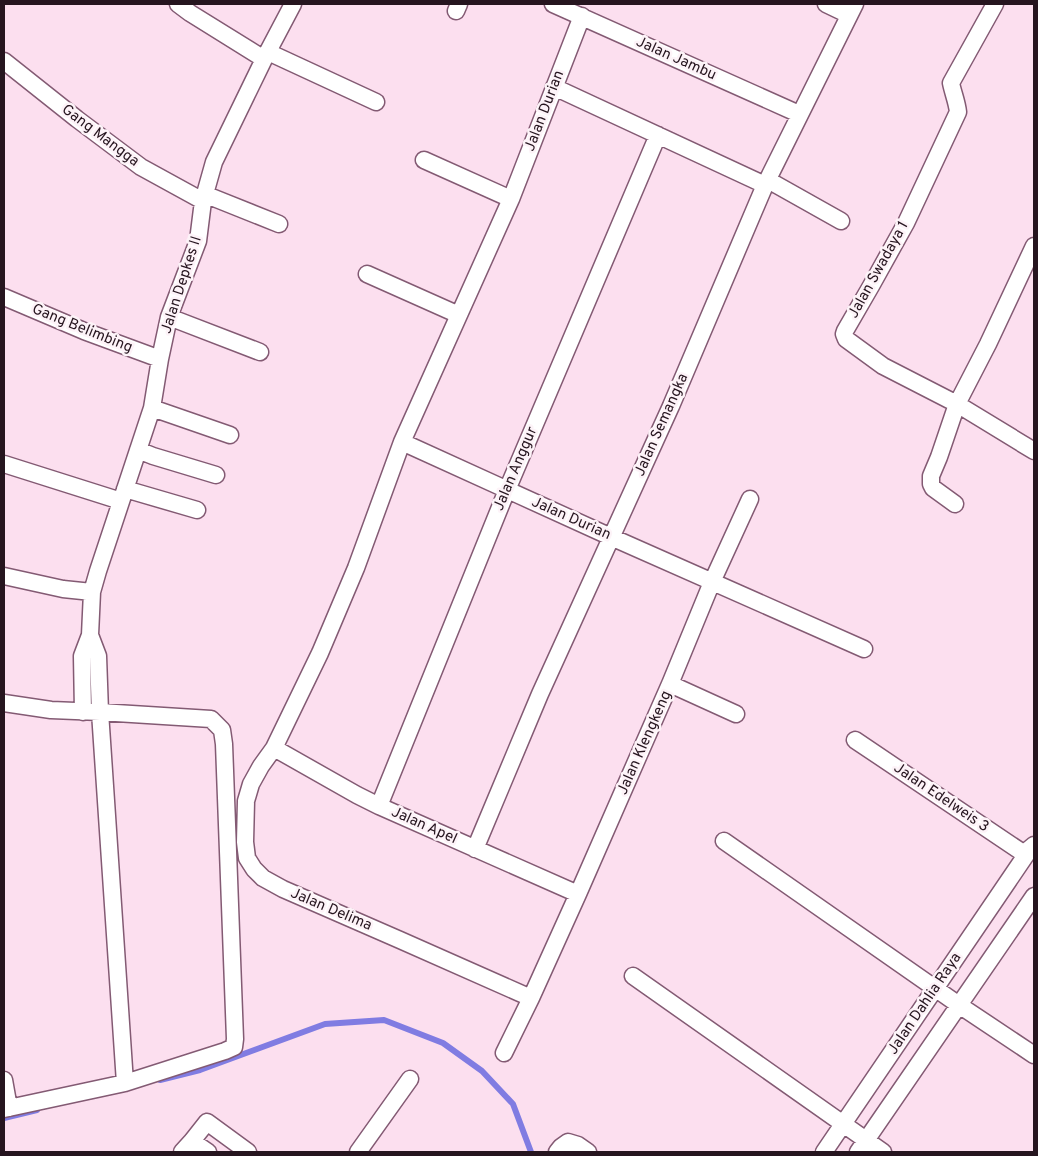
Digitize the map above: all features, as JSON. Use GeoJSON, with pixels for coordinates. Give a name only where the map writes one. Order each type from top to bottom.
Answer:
{"type":"FeatureCollection","features":[{"type":"Feature","properties":{"kind":"street"},"geometry":{"type":"LineString","coordinates":[[178,4],[190,13],[266,56],[376,102]]}},
{"type":"Feature","properties":{"kind":"street","name":"Jalan Depkes II"},"geometry":{"type":"LineString","coordinates":[[83,712],[82,656],[90,635],[92,592],[152,408],[169,318],[198,241],[203,198],[214,162],[293,4]]}},
{"type":"Feature","properties":{"kind":"street","name":"Jalan Jambu"},"geometry":{"type":"LineString","coordinates":[[553,4],[799,114]]}},
{"type":"Feature","properties":{"kind":"street"},"geometry":{"type":"LineString","coordinates":[[826,4],[852,9]]}},
{"type":"Feature","properties":{"kind":"street","name":"Jalan Swadaya 1"},"geometry":{"type":"LineString","coordinates":[[995,4],[951,82],[957,101],[958,112],[955,120],[906,223],[844,334],[846,339],[883,366],[957,404],[1034,451]]}},
{"type":"Feature","properties":{"kind":"street","name":"Jalan Semangka"},"geometry":{"type":"LineString","coordinates":[[475,849],[540,694],[671,406],[766,182],[852,9]]}},
{"type":"Feature","properties":{"kind":"street","name":"Jalan Durian"},"geometry":{"type":"LineString","coordinates":[[274,748],[320,653],[356,568],[402,442],[510,199],[582,16]]}},
{"type":"Feature","properties":{"kind":"street","name":"Gang Mangga"},"geometry":{"type":"LineString","coordinates":[[4,61],[141,167],[203,198],[279,224]]}},
{"type":"Feature","properties":{"kind":"street"},"geometry":{"type":"LineString","coordinates":[[554,87],[658,136],[766,182],[841,221]]}},
{"type":"Feature","properties":{"kind":"street","name":"Jalan Anggur"},"geometry":{"type":"LineString","coordinates":[[379,806],[507,490],[658,136]]}},
{"type":"Feature","properties":{"kind":"street"},"geometry":{"type":"LineString","coordinates":[[424,160],[510,199]]}},
{"type":"Feature","properties":{"kind":"street"},"geometry":{"type":"LineString","coordinates":[[955,504],[933,488],[931,476],[957,404],[988,344],[1034,246]]}},
{"type":"Feature","properties":{"kind":"street"},"geometry":{"type":"LineString","coordinates":[[367,274],[459,315]]}},
{"type":"Feature","properties":{"kind":"street","name":"Gang Belimbing"},"geometry":{"type":"LineString","coordinates":[[4,297],[84,331],[160,359]]}},
{"type":"Feature","properties":{"kind":"street"},"geometry":{"type":"LineString","coordinates":[[169,318],[260,352]]}},
{"type":"Feature","properties":{"kind":"street"},"geometry":{"type":"LineString","coordinates":[[152,408],[230,435]]}},
{"type":"Feature","properties":{"kind":"street","name":"Jalan Durian"},"geometry":{"type":"LineString","coordinates":[[402,442],[712,582]]}},
{"type":"Feature","properties":{"kind":"street"},"geometry":{"type":"LineString","coordinates":[[138,450],[216,475]]}},
{"type":"Feature","properties":{"kind":"street"},"geometry":{"type":"LineString","coordinates":[[4,464],[123,495],[198,510]]}},
{"type":"Feature","properties":{"kind":"street","name":"Jalan Klengkeng"},"geometry":{"type":"LineString","coordinates":[[504,1053],[578,894],[670,684],[712,582],[750,499]]}},
{"type":"Feature","properties":{"kind":"street"},"geometry":{"type":"LineString","coordinates":[[4,576],[63,589],[92,592]]}},
{"type":"Feature","properties":{"kind":"street"},"geometry":{"type":"LineString","coordinates":[[712,582],[864,649]]}},
{"type":"Feature","properties":{"kind":"street","name":"Jalan Depkes II"},"geometry":{"type":"LineString","coordinates":[[90,635],[98,656],[100,712],[125,1083]]}},
{"type":"Feature","properties":{"kind":"street"},"geometry":{"type":"LineString","coordinates":[[670,684],[736,714]]}},
{"type":"Feature","properties":{"kind":"street"},"geometry":{"type":"LineString","coordinates":[[4,703],[51,710],[211,718],[222,730],[235,1039],[234,1047],[226,1051],[125,1083],[6,1108],[4,1080]]}},
{"type":"Feature","properties":{"kind":"street","name":"Jalan Edelweis 3"},"geometry":{"type":"LineString","coordinates":[[855,740],[1030,850]]}},
{"type":"Feature","properties":{"kind":"street","name":"Jalan Apel"},"geometry":{"type":"LineString","coordinates":[[274,748],[379,806],[578,894]]}},
{"type":"Feature","properties":{"kind":"street","name":"Jalan Delima"},"geometry":{"type":"LineString","coordinates":[[274,748],[251,784],[246,801],[245,842],[247,858],[263,878],[283,889],[531,998]]}},
{"type":"Feature","properties":{"kind":"street"},"geometry":{"type":"LineString","coordinates":[[724,841],[1034,1055]]}},
{"type":"Feature","properties":{"kind":"street"},"geometry":{"type":"LineString","coordinates":[[1030,850],[1026,860],[1034,872]]}},
{"type":"Feature","properties":{"kind":"street","name":"Jalan Dahlia Raya"},"geometry":{"type":"LineString","coordinates":[[824,1152],[1030,850]]}},
{"type":"Feature","properties":{"kind":"street","name":"Jalan Dahlia Raya"},"geometry":{"type":"LineString","coordinates":[[862,1146],[1034,896]]}},
{"type":"Feature","properties":{"kind":"street"},"geometry":{"type":"LineString","coordinates":[[633,976],[842,1124],[862,1146],[883,1152]]}},
{"type":"Feature","properties":{"kind":"street"},"geometry":{"type":"LineString","coordinates":[[358,1152],[410,1079]]}},
{"type":"Feature","properties":{"kind":"street"},"geometry":{"type":"LineString","coordinates":[[208,1152],[187,1146],[207,1122],[248,1152]]}},
{"type":"Feature","properties":{"kind":"street"},"geometry":{"type":"LineString","coordinates":[[557,1152],[568,1142],[578,1145],[588,1152]]}},
{"type":"Feature","properties":{"kind":"waterway"},"geometry":{"type":"LineString","coordinates":[[160,1080],[200,1070],[325,1024],[384,1020],[443,1043],[482,1071],[513,1104],[531,1152]]}},
{"type":"Feature","properties":{"kind":"waterway"},"geometry":{"type":"LineString","coordinates":[[4,1118],[37,1110]]}}]}
